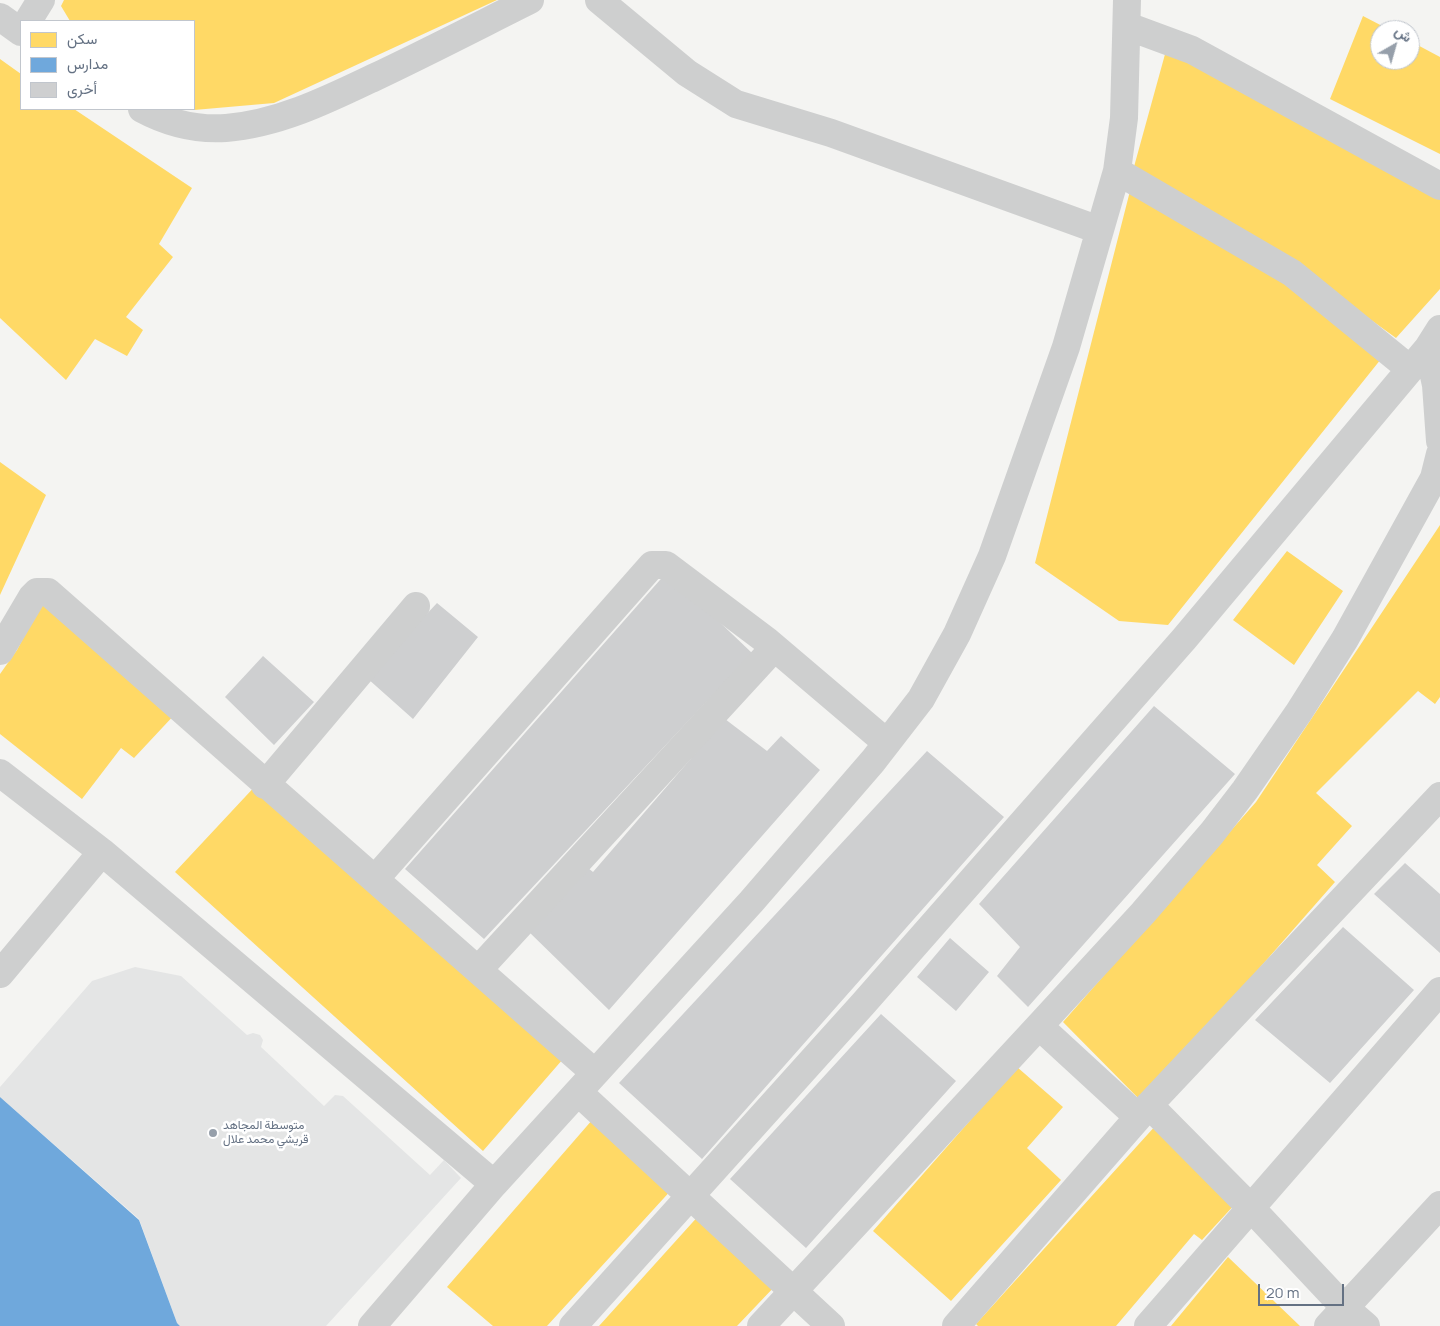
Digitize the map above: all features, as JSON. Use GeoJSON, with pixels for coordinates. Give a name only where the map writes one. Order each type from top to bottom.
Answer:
{"type":"FeatureCollection","features":[{"type":"Feature","properties":{"kind":"street"},"geometry":{"type":"LineString","coordinates":[[29,20],[41,0]]}},
{"type":"Feature","properties":{"kind":"street"},"geometry":{"type":"LineString","coordinates":[[144,110],[162,120],[191,127],[226,128],[266,121],[325,101],[530,0]]}},
{"type":"Feature","properties":{"kind":"street"},"geometry":{"type":"LineString","coordinates":[[599,0],[687,73],[736,104],[830,133],[1099,230]]}},
{"type":"Feature","properties":{"kind":"street"},"geometry":{"type":"LineString","coordinates":[[372,1326],[494,1184],[751,902],[887,743],[925,691],[957,634],[992,556],[1066,347],[1116,170],[1124,118],[1127,13],[1440,186]]}},
{"type":"Feature","properties":{"kind":"street"},"geometry":{"type":"LineString","coordinates":[[0,17],[20,31]]}},
{"type":"Feature","properties":{"kind":"street"},"geometry":{"type":"LineString","coordinates":[[1116,170],[1292,273],[1410,369]]}},
{"type":"Feature","properties":{"kind":"street"},"geometry":{"type":"LineString","coordinates":[[574,1326],[863,1004],[1178,646],[1434,339]]}},
{"type":"Feature","properties":{"kind":"street"},"geometry":{"type":"LineString","coordinates":[[1434,339],[1440,440]]}},
{"type":"Feature","properties":{"kind":"street"},"geometry":{"type":"LineString","coordinates":[[761,1326],[1143,913],[1245,790],[1299,712],[1345,639],[1434,478],[1440,454]]}},
{"type":"Feature","properties":{"kind":"street"},"geometry":{"type":"LineString","coordinates":[[375,880],[652,565],[666,565],[774,648],[887,743]]}},
{"type":"Feature","properties":{"kind":"street"},"geometry":{"type":"LineString","coordinates":[[0,651],[32,597],[37,592],[48,592],[478,970],[586,1082],[690,1196],[831,1326]]}},
{"type":"Feature","properties":{"kind":"street"},"geometry":{"type":"LineString","coordinates":[[266,785],[416,606]]}},
{"type":"Feature","properties":{"kind":"street"},"geometry":{"type":"LineString","coordinates":[[478,970],[774,648]]}},
{"type":"Feature","properties":{"kind":"street"},"geometry":{"type":"LineString","coordinates":[[0,772],[102,852],[494,1184]]}},
{"type":"Feature","properties":{"kind":"street"},"geometry":{"type":"LineString","coordinates":[[956,1326],[1144,1111],[1440,796]]}},
{"type":"Feature","properties":{"kind":"street"},"geometry":{"type":"LineString","coordinates":[[0,974],[102,852]]}},
{"type":"Feature","properties":{"kind":"street"},"geometry":{"type":"LineString","coordinates":[[1148,1326],[1440,991]]}},
{"type":"Feature","properties":{"kind":"street"},"geometry":{"type":"LineString","coordinates":[[1039,1026],[1144,1111],[1251,1208],[1336,1316],[1366,1326]]}},
{"type":"Feature","properties":{"kind":"street"},"geometry":{"type":"LineString","coordinates":[[1336,1316],[1440,1205]]}},
{"type":"Feature","properties":{"kind":"shaded area","name":"متوسطة المجاهد قريشي محمد علال"},"geometry":{"type":"Polygon","coordinates":[[[135,967],[181,976],[247,1035],[253,1033],[260,1035],[263,1040],[261,1047],[324,1106],[335,1095],[343,1096],[430,1175],[444,1160],[461,1178],[326,1326],[180,1326],[177,1323],[139,1219],[0,1097],[0,1087],[92,981],[135,967]]]}},
{"type":"Feature","properties":{"kind":"building: سكن"},"geometry":{"type":"Polygon","coordinates":[[[64,0],[497,0],[274,103],[195,110],[195,20],[69,20],[61,6],[64,0]]]}},
{"type":"Feature","properties":{"kind":"building: سكن"},"geometry":{"type":"Polygon","coordinates":[[[1363,16],[1371,20],[1370,70],[1420,70],[1420,46],[1440,57],[1440,154],[1330,99],[1363,16]]]}},
{"type":"Feature","properties":{"kind":"building: سكن"},"geometry":{"type":"Polygon","coordinates":[[[1167,47],[1440,196],[1440,289],[1396,338],[1295,265],[1132,174],[1167,47]]]}},
{"type":"Feature","properties":{"kind":"building: سكن"},"geometry":{"type":"Polygon","coordinates":[[[0,59],[20,73],[20,110],[75,110],[192,188],[159,244],[173,257],[126,317],[143,330],[127,356],[95,339],[66,380],[0,318],[0,59]]]}},
{"type":"Feature","properties":{"kind":"building: سكن"},"geometry":{"type":"Polygon","coordinates":[[[1130,191],[1284,279],[1381,359],[1168,625],[1119,621],[1035,563],[1130,191]]]}},
{"type":"Feature","properties":{"kind":"building: سكن"},"geometry":{"type":"Polygon","coordinates":[[[0,462],[46,495],[0,595],[0,462]]]}},
{"type":"Feature","properties":{"kind":"building: سكن"},"geometry":{"type":"Polygon","coordinates":[[[1440,525],[1440,697],[1435,704],[1418,691],[1316,793],[1352,826],[1317,865],[1335,882],[1142,1102],[1063,1022],[1256,802],[1440,525]]]}},
{"type":"Feature","properties":{"kind":"building: سكن"},"geometry":{"type":"Polygon","coordinates":[[[1287,551],[1343,591],[1294,665],[1233,620],[1287,551]]]}},
{"type":"Feature","properties":{"kind":"building: سكن"},"geometry":{"type":"Polygon","coordinates":[[[44,598],[177,712],[134,758],[121,748],[82,799],[0,734],[0,674],[17,650],[44,598]]]}},
{"type":"Feature","properties":{"kind":"building: سكن"},"geometry":{"type":"Polygon","coordinates":[[[259,782],[563,1059],[483,1151],[175,872],[259,782]]]}},
{"type":"Feature","properties":{"kind":"building: سكن"},"geometry":{"type":"Polygon","coordinates":[[[1017,1067],[1063,1107],[1027,1148],[1061,1180],[951,1301],[873,1231],[1017,1067]]]}},
{"type":"Feature","properties":{"kind":"building: سكن"},"geometry":{"type":"Polygon","coordinates":[[[593,1119],[674,1187],[547,1326],[493,1326],[447,1287],[593,1119]]]}},
{"type":"Feature","properties":{"kind":"building: سكن"},"geometry":{"type":"Polygon","coordinates":[[[1157,1124],[1237,1202],[1202,1240],[1194,1234],[1116,1326],[978,1326],[976,1324],[1157,1124]]]}},
{"type":"Feature","properties":{"kind":"building: سكن"},"geometry":{"type":"Polygon","coordinates":[[[701,1213],[777,1284],[737,1326],[599,1326],[701,1213]]]}},
{"type":"Feature","properties":{"kind":"building: سكن"},"geometry":{"type":"Polygon","coordinates":[[[1228,1257],[1300,1326],[1171,1326],[1228,1257]]]}},
{"type":"Feature","properties":{"kind":"building: مدارس"},"geometry":{"type":"Polygon","coordinates":[[[0,1097],[139,1220],[177,1323],[180,1326],[0,1326],[0,1097]]]}},
{"type":"Feature","properties":{"kind":"building: أخرى"},"geometry":{"type":"Polygon","coordinates":[[[667,572],[752,653],[484,939],[405,869],[667,572]]]}},
{"type":"Feature","properties":{"kind":"building: أخرى"},"geometry":{"type":"Polygon","coordinates":[[[437,603],[478,637],[413,719],[367,678],[437,603]]]}},
{"type":"Feature","properties":{"kind":"building: أخرى"},"geometry":{"type":"Polygon","coordinates":[[[263,656],[314,702],[274,745],[225,697],[263,656]]]}},
{"type":"Feature","properties":{"kind":"building: أخرى"},"geometry":{"type":"Polygon","coordinates":[[[1154,706],[1235,774],[1028,1007],[997,976],[1020,947],[979,904],[1154,706]]]}},
{"type":"Feature","properties":{"kind":"building: أخرى"},"geometry":{"type":"Polygon","coordinates":[[[725,719],[767,751],[781,736],[820,770],[609,1010],[527,930],[588,868],[593,872],[725,719]]]}},
{"type":"Feature","properties":{"kind":"building: أخرى"},"geometry":{"type":"Polygon","coordinates":[[[927,751],[1004,817],[702,1159],[619,1083],[927,751]]]}},
{"type":"Feature","properties":{"kind":"building: أخرى"},"geometry":{"type":"Polygon","coordinates":[[[1405,863],[1440,894],[1440,953],[1374,894],[1405,863]]]}},
{"type":"Feature","properties":{"kind":"building: أخرى"},"geometry":{"type":"Polygon","coordinates":[[[1343,927],[1414,990],[1330,1083],[1255,1020],[1343,927]]]}},
{"type":"Feature","properties":{"kind":"building: أخرى"},"geometry":{"type":"Polygon","coordinates":[[[950,938],[989,972],[956,1011],[917,977],[950,938]]]}},
{"type":"Feature","properties":{"kind":"building: أخرى"},"geometry":{"type":"Polygon","coordinates":[[[881,1014],[956,1081],[806,1248],[730,1179],[881,1014]]]}},
{"type":"Feature","properties":{"kind":"place","name":"متوسطة المجاهد قريشي محمد علال"},"geometry":{"type":"Point","coordinates":[213,1133]}}]}
